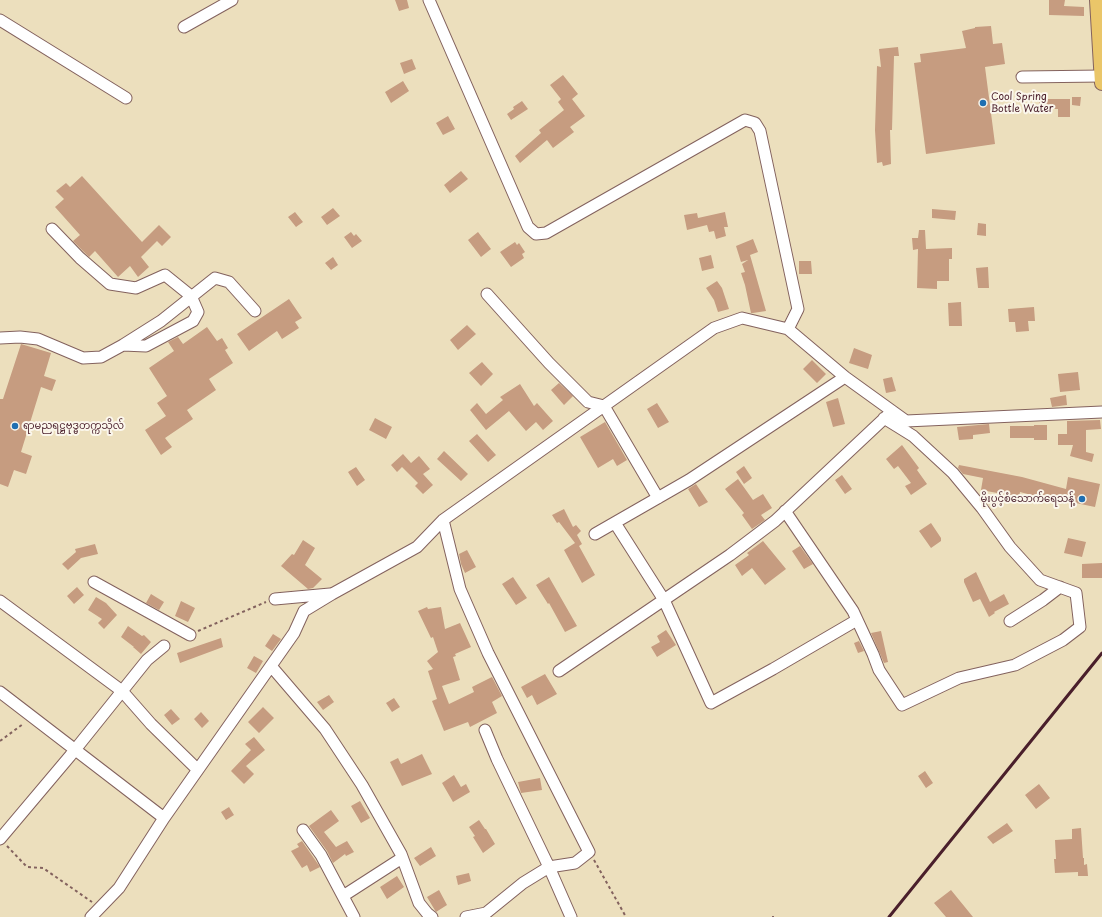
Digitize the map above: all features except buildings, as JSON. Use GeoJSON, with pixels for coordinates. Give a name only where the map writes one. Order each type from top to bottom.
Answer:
{"type":"FeatureCollection","features":[{"type":"Feature","properties":{"kind":"main road"},"geometry":{"type":"LineString","coordinates":[[1097,0],[1102,83]]}},
{"type":"Feature","properties":{"kind":"street"},"geometry":{"type":"LineString","coordinates":[[184,27],[232,0]]}},
{"type":"Feature","properties":{"kind":"street"},"geometry":{"type":"LineString","coordinates":[[429,0],[528,227],[536,234],[546,233],[745,120],[755,123],[760,131],[798,309],[788,329]]}},
{"type":"Feature","properties":{"kind":"street"},"geometry":{"type":"LineString","coordinates":[[0,20],[126,98]]}},
{"type":"Feature","properties":{"kind":"street"},"geometry":{"type":"LineString","coordinates":[[1022,77],[1102,76]]}},
{"type":"Feature","properties":{"kind":"street"},"geometry":{"type":"LineString","coordinates":[[52,229],[80,258],[110,284],[136,288],[165,275],[192,296],[198,312],[193,321],[146,346],[123,345]]}},
{"type":"Feature","properties":{"kind":"street"},"geometry":{"type":"LineString","coordinates":[[0,338],[20,337],[38,339],[83,358],[100,357],[123,345],[161,321],[215,278],[229,282],[255,311]]}},
{"type":"Feature","properties":{"kind":"street"},"geometry":{"type":"LineString","coordinates":[[487,294],[588,402],[604,406],[658,498]]}},
{"type":"Feature","properties":{"kind":"street"},"geometry":{"type":"LineString","coordinates":[[90,917],[119,888],[164,818],[294,633],[304,611],[417,547],[442,520],[714,328],[742,318],[788,329],[913,436],[953,473],[982,508],[1010,547],[1040,580],[1076,593],[1080,627],[1064,640],[1015,665],[959,678],[902,705],[878,670],[873,654],[853,611],[785,511]]}},
{"type":"Feature","properties":{"kind":"street"},"geometry":{"type":"LineString","coordinates":[[594,534],[689,480],[845,377]]}},
{"type":"Feature","properties":{"kind":"street"},"geometry":{"type":"LineString","coordinates":[[888,415],[906,421],[1102,412]]}},
{"type":"Feature","properties":{"kind":"street"},"geometry":{"type":"LineString","coordinates":[[559,671],[730,555],[775,521],[888,415]]}},
{"type":"Feature","properties":{"kind":"street"},"geometry":{"type":"LineString","coordinates":[[442,520],[460,589],[488,653],[589,852],[575,863],[549,867],[523,883],[486,914],[466,917]]}},
{"type":"Feature","properties":{"kind":"street"},"geometry":{"type":"LineString","coordinates":[[615,523],[664,600],[711,703],[857,620]]}},
{"type":"Feature","properties":{"kind":"street"},"geometry":{"type":"LineString","coordinates":[[94,582],[190,635]]}},
{"type":"Feature","properties":{"kind":"street"},"geometry":{"type":"LineString","coordinates":[[1010,622],[1060,587]]}},
{"type":"Feature","properties":{"kind":"street"},"geometry":{"type":"LineString","coordinates":[[274,599],[332,594]]}},
{"type":"Feature","properties":{"kind":"street"},"geometry":{"type":"LineString","coordinates":[[0,601],[122,691],[151,724],[198,770]]}},
{"type":"Feature","properties":{"kind":"street"},"geometry":{"type":"LineString","coordinates":[[0,839],[76,749],[147,660],[164,646]]}},
{"type":"Feature","properties":{"kind":"street"},"geometry":{"type":"LineString","coordinates":[[271,666],[325,729],[362,785],[402,858],[419,903],[432,917]]}},
{"type":"Feature","properties":{"kind":"street"},"geometry":{"type":"LineString","coordinates":[[0,692],[164,818]]}},
{"type":"Feature","properties":{"kind":"street"},"geometry":{"type":"LineString","coordinates":[[485,730],[497,759],[549,867],[571,917]]}},
{"type":"Feature","properties":{"kind":"street"},"geometry":{"type":"LineString","coordinates":[[303,830],[321,855],[354,917]]}},
{"type":"Feature","properties":{"kind":"street"},"geometry":{"type":"LineString","coordinates":[[342,896],[402,858]]}},
{"type":"Feature","properties":{"kind":"path"},"geometry":{"type":"LineString","coordinates":[[190,635],[274,599]]}},
{"type":"Feature","properties":{"kind":"path"},"geometry":{"type":"LineString","coordinates":[[0,741],[32,717]]}},
{"type":"Feature","properties":{"kind":"path"},"geometry":{"type":"LineString","coordinates":[[0,839],[27,867],[43,868],[100,907]]}},
{"type":"Feature","properties":{"kind":"path"},"geometry":{"type":"LineString","coordinates":[[589,852],[626,917]]}},
{"type":"Feature","properties":{"kind":"railway"},"geometry":{"type":"LineString","coordinates":[[889,917],[1102,653]]}},
{"type":"Feature","properties":{"kind":"place","name":"Cool Spring Bottle Water"},"geometry":{"type":"Point","coordinates":[983,103]}},
{"type":"Feature","properties":{"kind":"place","name":"ရာမညရဋ္ဌဗုဒ္ဓတက္ကသိုလ်"},"geometry":{"type":"Point","coordinates":[15,426]}},
{"type":"Feature","properties":{"kind":"place","name":"မိုးပွင့်စံသောက်ရေသန့်"},"geometry":{"type":"Point","coordinates":[1082,499]}}]}
